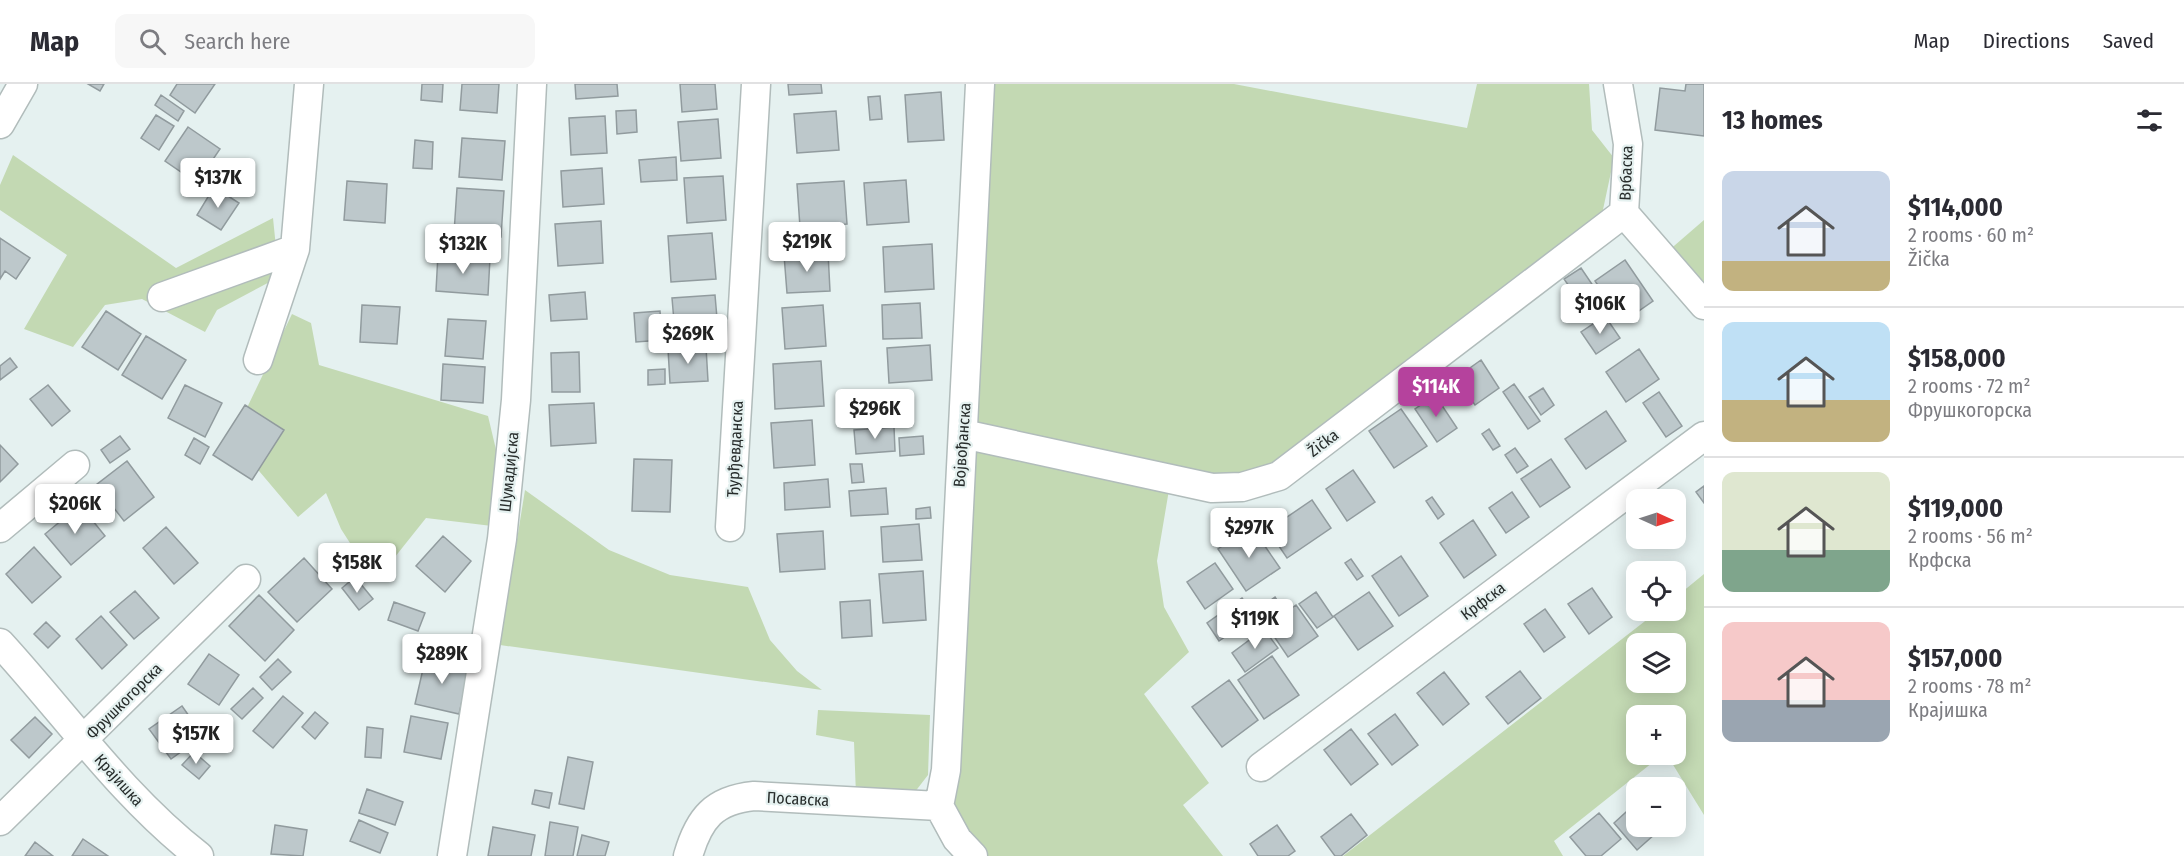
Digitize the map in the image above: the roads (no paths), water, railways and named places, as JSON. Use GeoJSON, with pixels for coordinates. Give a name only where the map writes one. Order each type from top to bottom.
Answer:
{"type":"FeatureCollection","features":[{"type":"Feature","properties":{"kind":"street"},"geometry":{"type":"LineString","coordinates":[[0,124],[23,84]]}},
{"type":"Feature","properties":{"kind":"street"},"geometry":{"type":"LineString","coordinates":[[258,360],[295,249],[309,84]]}},
{"type":"Feature","properties":{"kind":"street","name":"Шумадијска"},"geometry":{"type":"LineString","coordinates":[[452,856],[502,539],[516,400],[532,84]]}},
{"type":"Feature","properties":{"kind":"street","name":"Ђурђевданска"},"geometry":{"type":"LineString","coordinates":[[730,527],[756,84]]}},
{"type":"Feature","properties":{"kind":"street","name":"Војвођанска"},"geometry":{"type":"LineString","coordinates":[[939,806],[946,770],[980,84]]}},
{"type":"Feature","properties":{"kind":"street","name":"Врбаска"},"geometry":{"type":"LineString","coordinates":[[1618,84],[1628,144],[1624,213],[1704,305]]}},
{"type":"Feature","properties":{"kind":"street","name":"Žička"},"geometry":{"type":"LineString","coordinates":[[963,434],[1191,485],[1230,488],[1262,482],[1279,476],[1624,213]]}},
{"type":"Feature","properties":{"kind":"street"},"geometry":{"type":"LineString","coordinates":[[162,297],[295,249]]}},
{"type":"Feature","properties":{"kind":"street","name":"Крфска"},"geometry":{"type":"LineString","coordinates":[[1262,767],[1704,436]]}},
{"type":"Feature","properties":{"kind":"street"},"geometry":{"type":"LineString","coordinates":[[0,528],[75,465]]}},
{"type":"Feature","properties":{"kind":"street","name":"Фрушкогорска"},"geometry":{"type":"LineString","coordinates":[[0,820],[84,741],[246,579]]}},
{"type":"Feature","properties":{"kind":"street","name":"Крајишка"},"geometry":{"type":"LineString","coordinates":[[0,643],[135,799],[166,830],[199,856]]}},
{"type":"Feature","properties":{"kind":"street","name":"Посавска"},"geometry":{"type":"LineString","coordinates":[[688,856],[704,819],[719,804],[733,798],[754,796],[939,806]]}},
{"type":"Feature","properties":{"kind":"street"},"geometry":{"type":"LineString","coordinates":[[939,806],[957,839],[973,856]]}}]}
